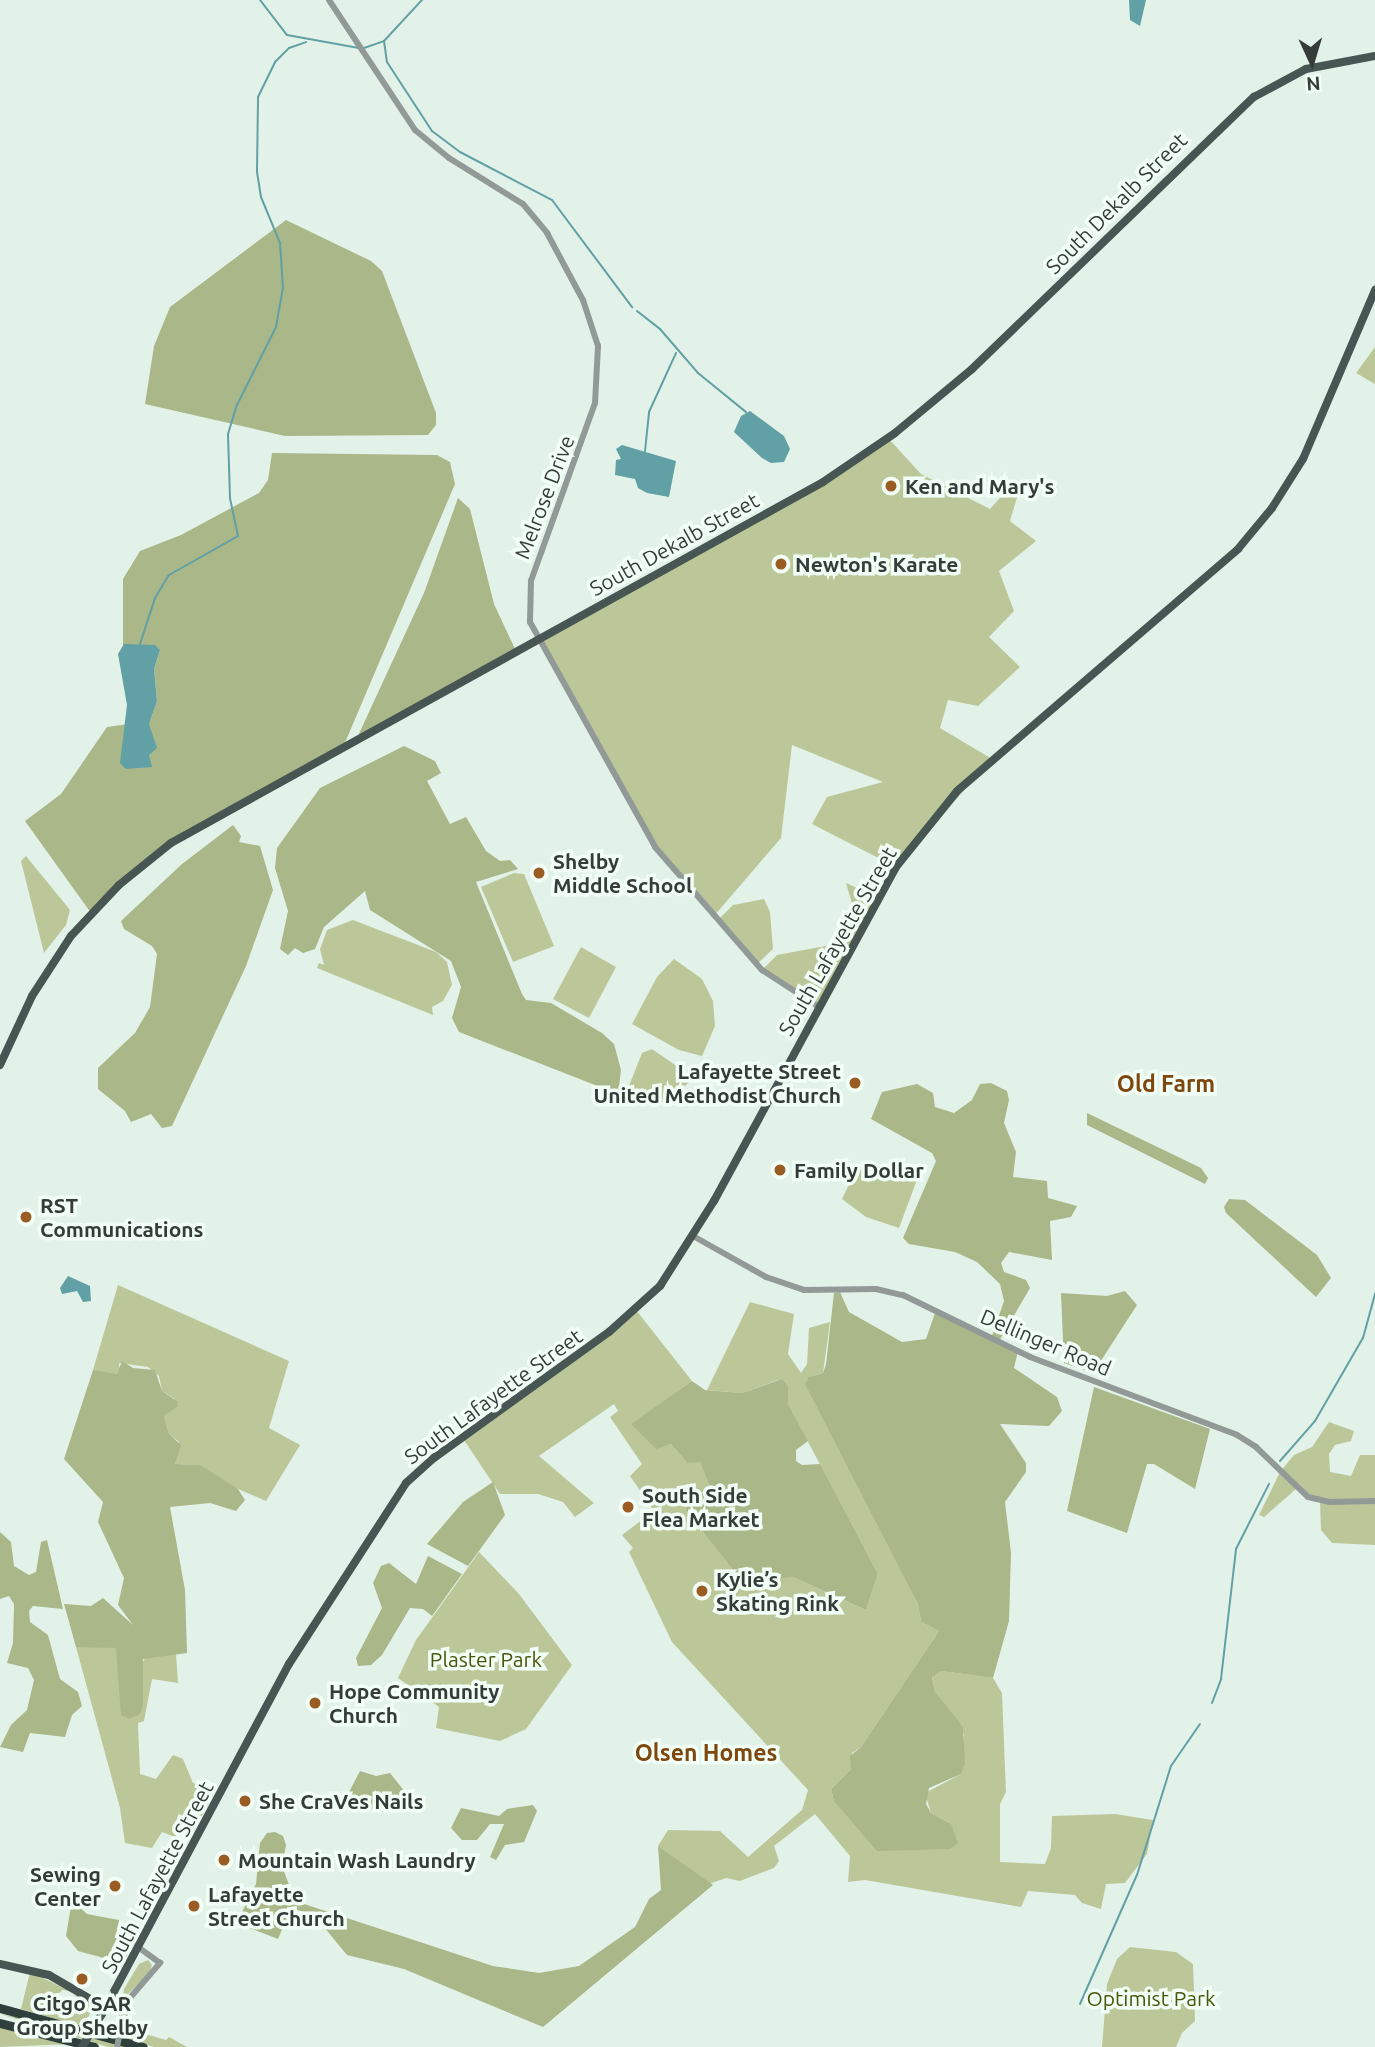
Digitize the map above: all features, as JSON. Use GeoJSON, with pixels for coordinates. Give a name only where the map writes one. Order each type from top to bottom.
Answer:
{"type":"FeatureCollection","features":[{"type":"Feature","properties":{"kind":"highway"},"geometry":{"type":"LineString","coordinates":[[0,2008],[143,2047]]}},
{"type":"Feature","properties":{"kind":"highway"},"geometry":{"type":"LineString","coordinates":[[0,2023],[93,2047]]}},
{"type":"Feature","properties":{"kind":"main road","name":"South Dekalb Street"},"geometry":{"type":"LineString","coordinates":[[0,1065],[58,955],[90,913],[138,867],[195,827],[823,482],[895,433],[972,369],[1203,142],[1261,92],[1306,69],[1375,56]]}},
{"type":"Feature","properties":{"kind":"main road","name":"South Lafayette Street"},"geometry":{"type":"LineString","coordinates":[[82,2047],[141,1949],[289,1664],[406,1483],[434,1458],[636,1310],[660,1286],[693,1237],[896,867],[957,791],[1186,598],[1238,549],[1272,508],[1323,421],[1375,290]]}},
{"type":"Feature","properties":{"kind":"main road"},"geometry":{"type":"LineString","coordinates":[[0,1964],[49,1975],[104,2011]]}},
{"type":"Feature","properties":{"kind":"street","name":"Melrose Drive"},"geometry":{"type":"LineString","coordinates":[[329,0],[375,74],[429,144],[500,186],[531,212],[556,248],[595,329],[597,381],[591,422],[530,588],[528,615],[538,639],[655,847],[762,970],[818,1007]]}},
{"type":"Feature","properties":{"kind":"street","name":"Dellinger Road"},"geometry":{"type":"LineString","coordinates":[[693,1237],[766,1277],[804,1290],[876,1289],[903,1295],[1030,1357],[1237,1434],[1308,1497],[1329,1502],[1375,1501]]}},
{"type":"Feature","properties":{"kind":"street"},"geometry":{"type":"LineString","coordinates":[[117,2047],[129,1999],[160,1963],[141,1949]]}},
{"type":"Feature","properties":{"kind":"green space"},"geometry":{"type":"Polygon","coordinates":[[[286,220],[371,261],[382,271],[436,413],[436,425],[428,435],[285,436],[145,404],[154,346],[170,307],[286,220]]]}},
{"type":"Feature","properties":{"kind":"green space"},"geometry":{"type":"Polygon","coordinates":[[[1375,347],[1375,384],[1356,373],[1375,347]]]}},
{"type":"Feature","properties":{"kind":"green space"},"geometry":{"type":"Polygon","coordinates":[[[888,438],[921,474],[990,509],[1014,482],[1021,484],[1010,521],[1036,541],[999,571],[1014,611],[989,637],[1020,667],[978,706],[948,700],[940,728],[992,759],[896,867],[812,824],[827,797],[883,782],[792,745],[781,838],[714,916],[655,847],[538,639],[782,505],[888,438]]]}},
{"type":"Feature","properties":{"kind":"green space"},"geometry":{"type":"Polygon","coordinates":[[[272,453],[437,455],[450,462],[455,484],[344,745],[195,827],[91,913],[25,821],[61,794],[107,727],[150,721],[157,701],[154,669],[160,650],[123,645],[123,579],[140,551],[181,535],[259,493],[268,480],[272,453]]]}},
{"type":"Feature","properties":{"kind":"green space"},"geometry":{"type":"Polygon","coordinates":[[[458,498],[470,509],[494,604],[516,651],[357,738],[424,593],[458,498]]]}},
{"type":"Feature","properties":{"kind":"green space"},"geometry":{"type":"Polygon","coordinates":[[[404,746],[435,761],[441,773],[427,781],[450,824],[466,817],[486,851],[500,861],[510,860],[518,869],[476,882],[522,994],[526,1000],[551,1003],[602,1033],[614,1044],[621,1070],[618,1094],[459,1032],[452,1018],[461,987],[451,961],[370,910],[365,891],[324,927],[315,949],[303,953],[295,948],[288,955],[280,949],[288,911],[275,868],[277,848],[320,788],[404,746]]]}},
{"type":"Feature","properties":{"kind":"green space"},"geometry":{"type":"Polygon","coordinates":[[[233,825],[241,836],[239,842],[260,846],[273,890],[246,966],[172,1126],[162,1128],[151,1114],[131,1122],[125,1111],[98,1089],[98,1068],[135,1033],[150,1007],[157,954],[152,946],[124,929],[121,921],[182,864],[233,825]]]}},
{"type":"Feature","properties":{"kind":"green space"},"geometry":{"type":"Polygon","coordinates":[[[26,856],[70,910],[66,925],[44,953],[21,861],[26,856]]]}},
{"type":"Feature","properties":{"kind":"green space"},"geometry":{"type":"Polygon","coordinates":[[[514,873],[524,874],[554,946],[513,962],[481,887],[514,873]]]}},
{"type":"Feature","properties":{"kind":"green space"},"geometry":{"type":"Polygon","coordinates":[[[846,883],[877,897],[819,1007],[762,970],[777,955],[831,945],[853,907],[846,883]]]}},
{"type":"Feature","properties":{"kind":"green space"},"geometry":{"type":"Polygon","coordinates":[[[764,899],[770,912],[773,949],[757,964],[718,920],[733,905],[764,899]]]}},
{"type":"Feature","properties":{"kind":"green space"},"geometry":{"type":"Polygon","coordinates":[[[353,920],[436,952],[447,962],[452,985],[443,1001],[432,1007],[433,1015],[317,968],[319,963],[324,965],[320,949],[327,930],[353,920]]]}},
{"type":"Feature","properties":{"kind":"green space"},"geometry":{"type":"Polygon","coordinates":[[[581,947],[616,967],[589,1018],[553,999],[581,947]]]}},
{"type":"Feature","properties":{"kind":"green space"},"geometry":{"type":"Polygon","coordinates":[[[674,959],[702,979],[713,1001],[715,1026],[702,1056],[679,1050],[632,1024],[657,977],[674,959]]]}},
{"type":"Feature","properties":{"kind":"green space"},"geometry":{"type":"Polygon","coordinates":[[[652,1049],[694,1078],[667,1102],[637,1103],[625,1096],[642,1053],[652,1049]]]}},
{"type":"Feature","properties":{"kind":"green space"},"geometry":{"type":"Polygon","coordinates":[[[991,1083],[1007,1091],[1009,1100],[1004,1123],[1016,1152],[1013,1177],[1047,1181],[1048,1198],[1077,1206],[1071,1217],[1050,1221],[1052,1260],[1009,1252],[1001,1263],[1004,1272],[1026,1280],[1030,1288],[998,1343],[1018,1351],[1014,1368],[1057,1397],[1062,1411],[1049,1426],[1000,1424],[1026,1463],[1026,1472],[1005,1502],[1011,1553],[1009,1621],[993,1678],[941,1671],[932,1677],[935,1692],[963,1727],[965,1763],[961,1774],[929,1788],[926,1804],[931,1813],[951,1824],[958,1843],[950,1849],[877,1851],[834,1801],[831,1789],[851,1769],[850,1756],[861,1747],[939,1631],[921,1622],[918,1604],[805,1384],[809,1377],[823,1373],[826,1364],[834,1293],[840,1292],[849,1312],[902,1342],[926,1339],[935,1313],[991,1339],[1004,1301],[1000,1284],[977,1262],[955,1252],[909,1244],[903,1238],[936,1161],[932,1153],[871,1119],[882,1092],[917,1084],[933,1093],[935,1107],[954,1113],[972,1100],[980,1084],[991,1083]]]}},
{"type":"Feature","properties":{"kind":"green space"},"geometry":{"type":"Polygon","coordinates":[[[1087,1113],[1201,1168],[1208,1178],[1205,1184],[1087,1125],[1087,1113]]]}},
{"type":"Feature","properties":{"kind":"green space"},"geometry":{"type":"Polygon","coordinates":[[[858,1166],[918,1177],[899,1228],[866,1217],[842,1199],[858,1166]]]}},
{"type":"Feature","properties":{"kind":"green space"},"geometry":{"type":"Polygon","coordinates":[[[1229,1199],[1245,1200],[1317,1255],[1331,1278],[1316,1297],[1226,1213],[1224,1207],[1229,1199]]]}},
{"type":"Feature","properties":{"kind":"green space"},"geometry":{"type":"Polygon","coordinates":[[[118,1285],[289,1361],[269,1428],[300,1445],[266,1501],[220,1481],[200,1465],[175,1464],[179,1442],[169,1434],[164,1416],[173,1409],[175,1399],[162,1391],[159,1376],[148,1367],[119,1363],[120,1372],[114,1375],[93,1370],[118,1285]]]}},
{"type":"Feature","properties":{"kind":"green space"},"geometry":{"type":"Polygon","coordinates":[[[1125,1291],[1137,1305],[1093,1373],[1064,1363],[1061,1293],[1107,1296],[1125,1291]]]}},
{"type":"Feature","properties":{"kind":"green space"},"geometry":{"type":"Polygon","coordinates":[[[750,1302],[794,1314],[788,1354],[801,1373],[807,1364],[809,1328],[830,1322],[823,1373],[809,1377],[918,1604],[921,1622],[939,1631],[861,1747],[852,1753],[851,1769],[831,1789],[834,1801],[951,1824],[931,1813],[925,1793],[961,1774],[964,1734],[935,1692],[932,1676],[941,1671],[993,1678],[1002,1693],[1006,1792],[1000,1804],[1000,1862],[1045,1864],[1051,1848],[1052,1816],[1115,1814],[1153,1820],[1147,1854],[1125,1883],[1106,1884],[1101,1909],[1082,1903],[1075,1895],[1028,1891],[1021,1907],[865,1880],[848,1882],[850,1856],[815,1814],[774,1846],[779,1861],[774,1868],[740,1881],[726,1878],[709,1884],[658,1846],[668,1830],[720,1831],[748,1857],[802,1810],[808,1790],[672,1642],[629,1552],[633,1548],[622,1535],[654,1511],[630,1476],[642,1464],[610,1417],[618,1411],[614,1404],[539,1456],[594,1503],[575,1517],[563,1502],[538,1494],[500,1494],[462,1437],[636,1310],[692,1381],[632,1424],[660,1446],[671,1444],[687,1463],[700,1461],[711,1489],[688,1504],[746,1583],[780,1575],[793,1577],[866,1610],[878,1574],[788,1404],[788,1386],[778,1380],[742,1393],[707,1390],[750,1302]]]}},
{"type":"Feature","properties":{"kind":"green space"},"geometry":{"type":"Polygon","coordinates":[[[122,1361],[133,1368],[155,1370],[162,1391],[177,1401],[178,1406],[164,1416],[169,1434],[181,1445],[175,1464],[200,1465],[238,1489],[245,1500],[236,1511],[210,1503],[170,1507],[185,1590],[187,1653],[143,1659],[143,1705],[140,1714],[129,1719],[121,1715],[116,1648],[76,1647],[64,1604],[91,1606],[103,1598],[133,1625],[118,1605],[124,1578],[98,1522],[103,1502],[64,1459],[93,1370],[117,1374],[122,1361]]]}},
{"type":"Feature","properties":{"kind":"green space"},"geometry":{"type":"Polygon","coordinates":[[[782,1379],[788,1386],[788,1404],[808,1441],[796,1450],[796,1461],[802,1465],[820,1464],[878,1574],[866,1610],[793,1577],[743,1582],[686,1510],[688,1504],[711,1489],[700,1462],[687,1463],[671,1444],[656,1449],[631,1424],[692,1381],[705,1390],[742,1393],[782,1379]]]}},
{"type":"Feature","properties":{"kind":"green space"},"geometry":{"type":"Polygon","coordinates":[[[1094,1387],[1210,1429],[1195,1489],[1154,1464],[1147,1464],[1127,1533],[1067,1511],[1094,1387]]]}},
{"type":"Feature","properties":{"kind":"green space"},"geometry":{"type":"Polygon","coordinates":[[[1329,1422],[1354,1431],[1351,1441],[1335,1445],[1329,1454],[1330,1472],[1351,1476],[1360,1455],[1375,1455],[1375,1545],[1332,1543],[1321,1530],[1320,1501],[1296,1489],[1264,1517],[1259,1515],[1280,1472],[1294,1455],[1312,1447],[1329,1422]]]}},
{"type":"Feature","properties":{"kind":"green space"},"geometry":{"type":"Polygon","coordinates":[[[493,1482],[505,1515],[468,1566],[427,1544],[463,1502],[493,1482]]]}},
{"type":"Feature","properties":{"kind":"green space"},"geometry":{"type":"Polygon","coordinates":[[[0,1532],[11,1542],[14,1566],[29,1575],[36,1572],[41,1542],[47,1540],[63,1609],[33,1606],[29,1611],[30,1622],[48,1635],[60,1679],[78,1692],[82,1706],[72,1715],[65,1737],[30,1733],[23,1752],[0,1747],[11,1725],[27,1710],[34,1680],[28,1668],[7,1663],[13,1643],[14,1604],[9,1596],[0,1599],[0,1532]]]}},
{"type":"Feature","properties":{"kind":"green space","name":"Plaster Park"},"geometry":{"type":"Polygon","coordinates":[[[479,1552],[519,1594],[572,1665],[526,1729],[500,1741],[436,1728],[439,1707],[398,1678],[416,1640],[479,1552]]]}},
{"type":"Feature","properties":{"kind":"green space"},"geometry":{"type":"Polygon","coordinates":[[[428,1556],[462,1574],[432,1616],[423,1609],[410,1608],[382,1655],[371,1665],[358,1666],[356,1658],[382,1608],[373,1583],[381,1566],[389,1563],[416,1584],[428,1556]]]}},
{"type":"Feature","properties":{"kind":"green space"},"geometry":{"type":"Polygon","coordinates":[[[113,1646],[141,1664],[147,1656],[176,1654],[178,1683],[152,1679],[144,1721],[138,1723],[140,1774],[156,1779],[173,1755],[183,1759],[193,1783],[215,1791],[192,1834],[182,1829],[175,1837],[162,1832],[152,1848],[125,1843],[120,1808],[76,1647],[113,1646]]]}},
{"type":"Feature","properties":{"kind":"green space"},"geometry":{"type":"Polygon","coordinates":[[[360,1771],[376,1776],[390,1773],[410,1798],[394,1801],[384,1812],[353,1803],[348,1794],[360,1771]]]}},
{"type":"Feature","properties":{"kind":"green space"},"geometry":{"type":"Polygon","coordinates":[[[533,1805],[537,1811],[524,1842],[505,1845],[496,1860],[490,1857],[504,1824],[490,1824],[477,1840],[462,1840],[451,1828],[461,1808],[499,1816],[507,1809],[533,1805]]]}},
{"type":"Feature","properties":{"kind":"green space"},"geometry":{"type":"Polygon","coordinates":[[[275,1832],[283,1836],[286,1845],[282,1866],[295,1901],[493,1966],[539,1973],[579,1966],[635,1927],[649,1899],[661,1890],[658,1846],[713,1885],[543,2027],[404,1969],[347,1955],[314,1915],[291,1908],[278,1939],[242,1925],[242,1912],[256,1884],[260,1843],[267,1833],[275,1832]]]}},
{"type":"Feature","properties":{"kind":"green space"},"geometry":{"type":"Polygon","coordinates":[[[76,1904],[87,1914],[119,1920],[118,1934],[128,1953],[122,1963],[78,1951],[66,1936],[71,1906],[76,1904]]]}},
{"type":"Feature","properties":{"kind":"green space","name":"Optimist Park"},"geometry":{"type":"Polygon","coordinates":[[[1130,1947],[1176,1952],[1193,1964],[1195,2021],[1182,2033],[1176,2047],[1102,2047],[1107,1984],[1117,1959],[1130,1947]]]}},
{"type":"Feature","properties":{"kind":"green space"},"geometry":{"type":"Polygon","coordinates":[[[148,1960],[152,1965],[149,1974],[128,1994],[117,2025],[124,1989],[139,1964],[148,1960]]]}},
{"type":"Feature","properties":{"kind":"green space"},"geometry":{"type":"Polygon","coordinates":[[[30,1972],[70,1991],[62,1990],[56,1998],[57,2006],[69,2014],[80,2000],[74,1994],[90,2003],[92,2010],[83,2027],[21,2009],[30,1972]]]}},
{"type":"Feature","properties":{"kind":"green space"},"geometry":{"type":"Polygon","coordinates":[[[0,2014],[44,2023],[129,2047],[108,2047],[0,2014]]]}},
{"type":"Feature","properties":{"kind":"green space"},"geometry":{"type":"Polygon","coordinates":[[[125,2022],[128,2029],[166,2040],[169,2037],[187,2047],[154,2047],[122,2038],[125,2022]]]}},
{"type":"Feature","properties":{"kind":"green space"},"geometry":{"type":"Polygon","coordinates":[[[0,2025],[72,2044],[0,2047],[0,2025]]]}},
{"type":"Feature","properties":{"kind":"water"},"geometry":{"type":"Polygon","coordinates":[[[1129,0],[1146,0],[1140,26],[1130,20],[1129,0]]]}},
{"type":"Feature","properties":{"kind":"water"},"geometry":{"type":"Polygon","coordinates":[[[750,411],[784,436],[790,449],[784,462],[771,463],[762,458],[734,432],[741,416],[750,411]]]}},
{"type":"Feature","properties":{"kind":"water"},"geometry":{"type":"Polygon","coordinates":[[[622,445],[676,461],[669,497],[647,493],[638,488],[635,479],[615,475],[616,460],[621,459],[616,449],[622,445]]]}},
{"type":"Feature","properties":{"kind":"water"},"geometry":{"type":"Polygon","coordinates":[[[124,644],[155,645],[160,650],[154,669],[157,701],[149,724],[157,748],[149,755],[152,767],[126,769],[120,763],[127,705],[118,654],[124,644]]]}},
{"type":"Feature","properties":{"kind":"water"},"geometry":{"type":"Polygon","coordinates":[[[68,1276],[90,1286],[91,1301],[83,1302],[77,1291],[62,1294],[60,1288],[68,1276]]]}},
{"type":"Feature","properties":{"kind":"waterway"},"geometry":{"type":"LineString","coordinates":[[260,0],[287,35],[359,48]]}},
{"type":"Feature","properties":{"kind":"waterway"},"geometry":{"type":"LineString","coordinates":[[364,48],[384,41],[422,0]]}},
{"type":"Feature","properties":{"kind":"waterway"},"geometry":{"type":"LineString","coordinates":[[384,41],[387,62],[432,131],[460,152],[552,200],[632,307]]}},
{"type":"Feature","properties":{"kind":"waterway"},"geometry":{"type":"LineString","coordinates":[[140,644],[155,598],[169,575],[238,536],[230,498],[228,434],[237,405],[276,327],[283,289],[280,243],[261,197],[257,171],[258,97],[275,62],[289,48],[306,42]]}},
{"type":"Feature","properties":{"kind":"waterway"},"geometry":{"type":"LineString","coordinates":[[637,311],[660,329],[698,373],[746,412]]}},
{"type":"Feature","properties":{"kind":"waterway"},"geometry":{"type":"LineString","coordinates":[[645,451],[649,412],[676,353]]}},
{"type":"Feature","properties":{"kind":"waterway"},"geometry":{"type":"LineString","coordinates":[[1280,1461],[1315,1421],[1363,1338],[1375,1294]]}},
{"type":"Feature","properties":{"kind":"waterway"},"geometry":{"type":"LineString","coordinates":[[1212,1703],[1221,1679],[1236,1549],[1269,1484]]}},
{"type":"Feature","properties":{"kind":"waterway"},"geometry":{"type":"LineString","coordinates":[[1080,2004],[1137,1875],[1171,1766],[1200,1724]]}},
{"type":"Feature","properties":{"kind":"place","name":"Ken and Mary's"},"geometry":{"type":"Point","coordinates":[891,486]}},
{"type":"Feature","properties":{"kind":"place","name":"Newton's Karate"},"geometry":{"type":"Point","coordinates":[781,564]}},
{"type":"Feature","properties":{"kind":"place","name":"Shelby Middle School"},"geometry":{"type":"Point","coordinates":[539,873]}},
{"type":"Feature","properties":{"kind":"place","name":"Lafayette Street United Methodist Church"},"geometry":{"type":"Point","coordinates":[855,1083]}},
{"type":"Feature","properties":{"kind":"place","name":"Family Dollar"},"geometry":{"type":"Point","coordinates":[780,1170]}},
{"type":"Feature","properties":{"kind":"place","name":"RST Communications"},"geometry":{"type":"Point","coordinates":[26,1217]}},
{"type":"Feature","properties":{"kind":"place","name":"South Side Flea Market"},"geometry":{"type":"Point","coordinates":[628,1507]}},
{"type":"Feature","properties":{"kind":"place","name":"Kylie’s Skating Rink"},"geometry":{"type":"Point","coordinates":[702,1591]}},
{"type":"Feature","properties":{"kind":"place","name":"Hope Community Church"},"geometry":{"type":"Point","coordinates":[315,1703]}},
{"type":"Feature","properties":{"kind":"place","name":"She CraVes Nails"},"geometry":{"type":"Point","coordinates":[245,1801]}},
{"type":"Feature","properties":{"kind":"place","name":"Mountain Wash Laundry"},"geometry":{"type":"Point","coordinates":[224,1860]}},
{"type":"Feature","properties":{"kind":"place","name":"Sewing Center"},"geometry":{"type":"Point","coordinates":[115,1886]}},
{"type":"Feature","properties":{"kind":"place","name":"Lafayette Street Church"},"geometry":{"type":"Point","coordinates":[194,1906]}},
{"type":"Feature","properties":{"kind":"place","name":"Citgo SAR Group Shelby"},"geometry":{"type":"Point","coordinates":[82,1979]}},
{"type":"Feature","properties":{"kind":"district","name":"Old Farm"},"geometry":{"type":"Point","coordinates":[1166,1084]}},
{"type":"Feature","properties":{"kind":"district","name":"Olsen Homes"},"geometry":{"type":"Point","coordinates":[706,1753]}}]}
